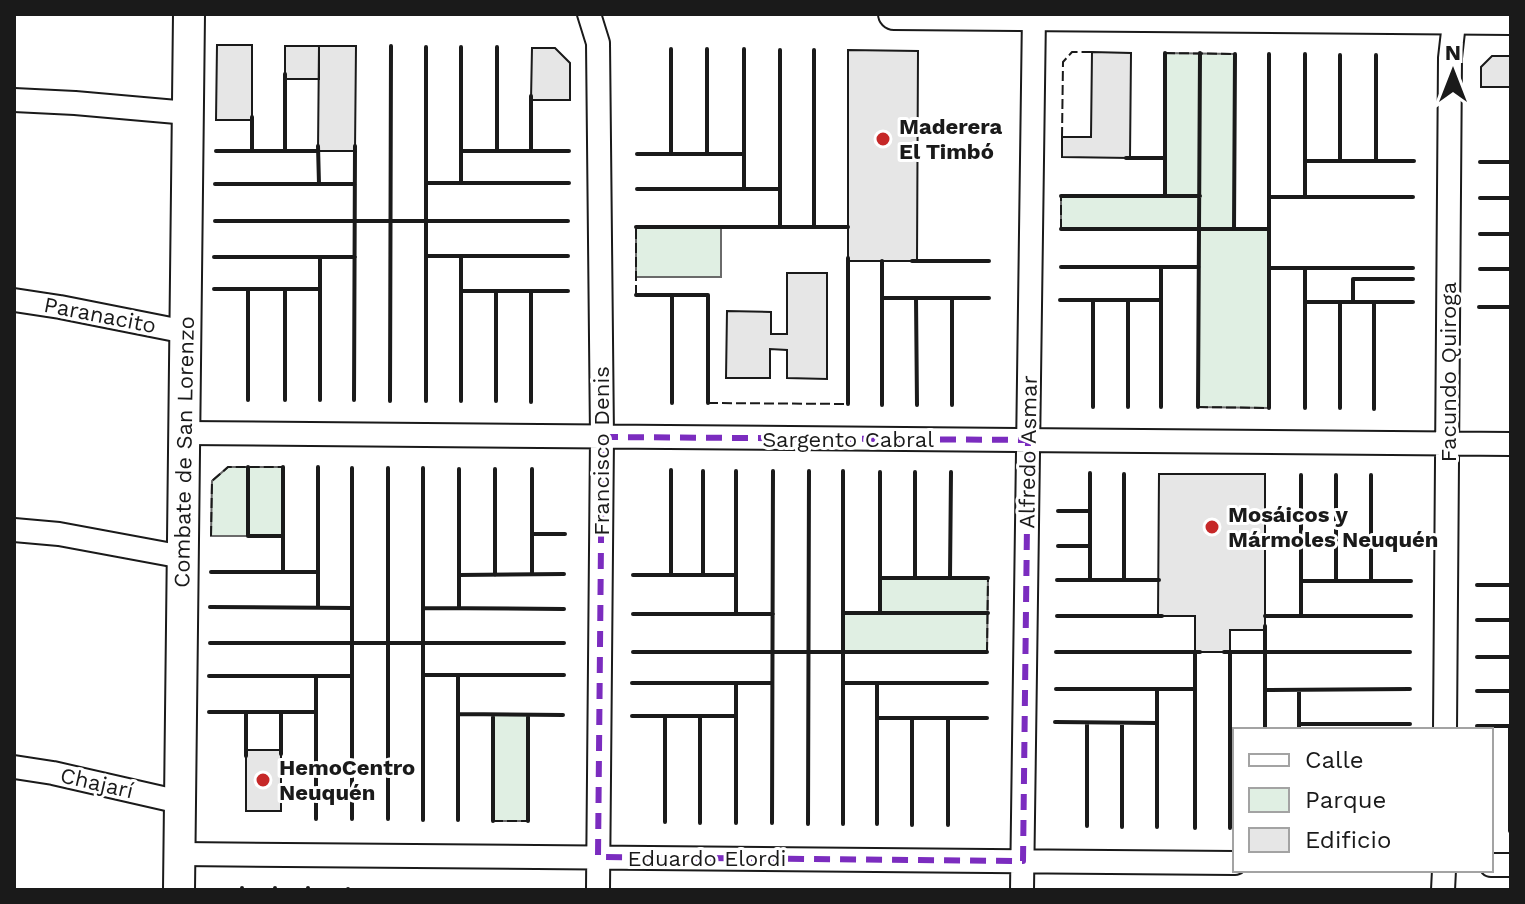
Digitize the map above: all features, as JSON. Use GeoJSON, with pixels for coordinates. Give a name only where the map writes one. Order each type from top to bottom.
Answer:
{"type":"FeatureCollection","features":[{"type":"Feature","properties":{"kind":"main road","name":"Combate de San Lorenzo"},"geometry":{"type":"LineString","coordinates":[[179,890],[189,14]]}},
{"type":"Feature","properties":{"kind":"main road"},"geometry":{"type":"LineString","coordinates":[[894,14],[1454,16],[1511,19]]}},
{"type":"Feature","properties":{"kind":"street","name":"Francisco Denis"},"geometry":{"type":"LineString","coordinates":[[589,14],[598,43],[602,437],[598,890]]}},
{"type":"Feature","properties":{"kind":"street","name":"Alfredo Asmar"},"geometry":{"type":"LineString","coordinates":[[1022,890],[1034,15]]}},
{"type":"Feature","properties":{"kind":"street","name":"Facundo Quiroga"},"geometry":{"type":"LineString","coordinates":[[1445,728],[1450,58],[1454,16]]}},
{"type":"Feature","properties":{"kind":"street"},"geometry":{"type":"LineString","coordinates":[[14,100],[188,113]]}},
{"type":"Feature","properties":{"kind":"street","name":"Paranacito"},"geometry":{"type":"LineString","coordinates":[[14,300],[186,332]]}},
{"type":"Feature","properties":{"kind":"street","name":"Sargento Cabral"},"geometry":{"type":"LineString","coordinates":[[184,433],[1511,444]]}},
{"type":"Feature","properties":{"kind":"street"},"geometry":{"type":"LineString","coordinates":[[14,530],[59,534],[183,557]]}},
{"type":"Feature","properties":{"kind":"street","name":"Chajarí"},"geometry":{"type":"LineString","coordinates":[[14,767],[180,802]]}},
{"type":"Feature","properties":{"kind":"street","name":"Eduardo Elordi"},"geometry":{"type":"LineString","coordinates":[[180,854],[1233,863]]}},
{"type":"Feature","properties":{"kind":"highlighted area"},"geometry":{"type":"Polygon","coordinates":[[[602,437],[1028,440],[1023,861],[598,857],[602,437]]]}},
{"type":"Feature","properties":{"kind":"green space"},"geometry":{"type":"Polygon","coordinates":[[[1165,53],[1235,54],[1234,229],[1269,229],[1269,408],[1198,407],[1199,229],[1061,229],[1061,196],[1165,195],[1165,53]]]}},
{"type":"Feature","properties":{"kind":"green space"},"geometry":{"type":"Polygon","coordinates":[[[636,227],[721,227],[721,277],[636,277],[636,227]]]}},
{"type":"Feature","properties":{"kind":"green space"},"geometry":{"type":"Polygon","coordinates":[[[228,467],[283,467],[283,536],[211,536],[212,481],[228,467]]]}},
{"type":"Feature","properties":{"kind":"green space"},"geometry":{"type":"Polygon","coordinates":[[[880,578],[988,578],[987,652],[843,652],[843,613],[880,613],[880,578]]]}},
{"type":"Feature","properties":{"kind":"green space"},"geometry":{"type":"Polygon","coordinates":[[[493,715],[528,715],[528,821],[493,821],[493,715]]]}},
{"type":"Feature","properties":{"kind":"building"},"geometry":{"type":"Polygon","coordinates":[[[217,45],[252,45],[252,120],[216,120],[217,45]]]}},
{"type":"Feature","properties":{"kind":"building"},"geometry":{"type":"Polygon","coordinates":[[[285,46],[319,46],[319,79],[285,79],[285,46]]]}},
{"type":"Feature","properties":{"kind":"building"},"geometry":{"type":"Polygon","coordinates":[[[319,46],[356,46],[355,151],[318,151],[319,46]]]}},
{"type":"Feature","properties":{"kind":"building"},"geometry":{"type":"Polygon","coordinates":[[[532,48],[555,48],[570,63],[570,100],[531,100],[532,48]]]}},
{"type":"Feature","properties":{"kind":"building","name":"Maderera El Timbó"},"geometry":{"type":"Polygon","coordinates":[[[848,50],[918,51],[917,261],[848,261],[848,50]]]}},
{"type":"Feature","properties":{"kind":"building"},"geometry":{"type":"Polygon","coordinates":[[[1092,52],[1131,53],[1130,158],[1062,157],[1062,137],[1091,137],[1092,52]]]}},
{"type":"Feature","properties":{"kind":"building"},"geometry":{"type":"Polygon","coordinates":[[[1492,56],[1511,56],[1511,87],[1481,87],[1481,67],[1492,56]]]}},
{"type":"Feature","properties":{"kind":"building"},"geometry":{"type":"Polygon","coordinates":[[[787,273],[827,273],[827,379],[787,378],[787,350],[770,349],[770,378],[726,378],[727,311],[771,312],[771,334],[787,334],[787,273]]]}},
{"type":"Feature","properties":{"kind":"building","name":"Mosáicos y Mármoles Neuquén"},"geometry":{"type":"Polygon","coordinates":[[[1159,474],[1265,474],[1265,630],[1230,630],[1230,652],[1195,652],[1195,616],[1158,616],[1159,474]]]}},
{"type":"Feature","properties":{"kind":"building","name":"HemoCentro Neuquén"},"geometry":{"type":"Polygon","coordinates":[[[246,750],[281,750],[281,811],[246,811],[246,750]]]}},
{"type":"Feature","properties":{"kind":"fence"},"geometry":{"type":"LineString","coordinates":[[1062,137],[1063,62],[1072,52],[1092,52]]}},
{"type":"Feature","properties":{"kind":"fence"},"geometry":{"type":"LineString","coordinates":[[1165,53],[1235,54]]}},
{"type":"Feature","properties":{"kind":"fence"},"geometry":{"type":"LineString","coordinates":[[1061,196],[1061,229]]}},
{"type":"Feature","properties":{"kind":"fence"},"geometry":{"type":"LineString","coordinates":[[636,227],[636,295]]}},
{"type":"Feature","properties":{"kind":"fence"},"geometry":{"type":"LineString","coordinates":[[708,403],[848,404]]}},
{"type":"Feature","properties":{"kind":"fence"},"geometry":{"type":"LineString","coordinates":[[1198,407],[1269,408]]}},
{"type":"Feature","properties":{"kind":"fence"},"geometry":{"type":"LineString","coordinates":[[211,536],[212,481],[228,467],[283,467]]}},
{"type":"Feature","properties":{"kind":"fence"},"geometry":{"type":"LineString","coordinates":[[987,652],[988,578]]}},
{"type":"Feature","properties":{"kind":"fence"},"geometry":{"type":"LineString","coordinates":[[493,821],[528,821]]}},
{"type":"Feature","properties":{"kind":"fence"},"geometry":{"type":"LineString","coordinates":[[420,889],[543,890]]}},
{"type":"Feature","properties":{"kind":"wall"},"geometry":{"type":"LineString","coordinates":[[390,401],[391,46]]}},
{"type":"Feature","properties":{"kind":"wall"},"geometry":{"type":"LineString","coordinates":[[426,47],[426,401]]}},
{"type":"Feature","properties":{"kind":"wall"},"geometry":{"type":"LineString","coordinates":[[461,47],[461,183]]}},
{"type":"Feature","properties":{"kind":"wall"},"geometry":{"type":"LineString","coordinates":[[497,47],[497,151]]}},
{"type":"Feature","properties":{"kind":"wall"},"geometry":{"type":"LineString","coordinates":[[671,49],[671,154]]}},
{"type":"Feature","properties":{"kind":"wall"},"geometry":{"type":"LineString","coordinates":[[707,49],[707,154]]}},
{"type":"Feature","properties":{"kind":"wall"},"geometry":{"type":"LineString","coordinates":[[744,49],[744,189]]}},
{"type":"Feature","properties":{"kind":"wall"},"geometry":{"type":"LineString","coordinates":[[780,50],[780,227]]}},
{"type":"Feature","properties":{"kind":"wall"},"geometry":{"type":"LineString","coordinates":[[814,50],[814,227]]}},
{"type":"Feature","properties":{"kind":"wall"},"geometry":{"type":"LineString","coordinates":[[1165,53],[1165,196]]}},
{"type":"Feature","properties":{"kind":"wall"},"geometry":{"type":"LineString","coordinates":[[1198,407],[1200,53]]}},
{"type":"Feature","properties":{"kind":"wall"},"geometry":{"type":"LineString","coordinates":[[1234,229],[1235,54]]}},
{"type":"Feature","properties":{"kind":"wall"},"geometry":{"type":"LineString","coordinates":[[1269,54],[1269,408]]}},
{"type":"Feature","properties":{"kind":"wall"},"geometry":{"type":"LineString","coordinates":[[1305,54],[1305,197]]}},
{"type":"Feature","properties":{"kind":"wall"},"geometry":{"type":"LineString","coordinates":[[1340,55],[1340,161]]}},
{"type":"Feature","properties":{"kind":"wall"},"geometry":{"type":"LineString","coordinates":[[1376,55],[1376,161]]}},
{"type":"Feature","properties":{"kind":"wall"},"geometry":{"type":"LineString","coordinates":[[285,74],[285,151]]}},
{"type":"Feature","properties":{"kind":"wall"},"geometry":{"type":"LineString","coordinates":[[531,96],[531,151]]}},
{"type":"Feature","properties":{"kind":"wall"},"geometry":{"type":"LineString","coordinates":[[252,117],[252,151]]}},
{"type":"Feature","properties":{"kind":"wall"},"geometry":{"type":"LineString","coordinates":[[318,146],[319,184]]}},
{"type":"Feature","properties":{"kind":"wall"},"geometry":{"type":"LineString","coordinates":[[354,400],[355,146]]}},
{"type":"Feature","properties":{"kind":"wall"},"geometry":{"type":"LineString","coordinates":[[216,151],[318,151]]}},
{"type":"Feature","properties":{"kind":"wall"},"geometry":{"type":"LineString","coordinates":[[461,151],[569,151]]}},
{"type":"Feature","properties":{"kind":"wall"},"geometry":{"type":"LineString","coordinates":[[637,154],[744,154]]}},
{"type":"Feature","properties":{"kind":"wall"},"geometry":{"type":"LineString","coordinates":[[1126,158],[1165,158]]}},
{"type":"Feature","properties":{"kind":"wall"},"geometry":{"type":"LineString","coordinates":[[1305,161],[1414,161]]}},
{"type":"Feature","properties":{"kind":"wall"},"geometry":{"type":"LineString","coordinates":[[1480,162],[1511,162]]}},
{"type":"Feature","properties":{"kind":"wall"},"geometry":{"type":"LineString","coordinates":[[426,183],[569,183]]}},
{"type":"Feature","properties":{"kind":"wall"},"geometry":{"type":"LineString","coordinates":[[215,184],[355,184]]}},
{"type":"Feature","properties":{"kind":"wall"},"geometry":{"type":"LineString","coordinates":[[637,189],[780,189]]}},
{"type":"Feature","properties":{"kind":"wall"},"geometry":{"type":"LineString","coordinates":[[1061,196],[1200,196]]}},
{"type":"Feature","properties":{"kind":"wall"},"geometry":{"type":"LineString","coordinates":[[1269,197],[1413,197]]}},
{"type":"Feature","properties":{"kind":"wall"},"geometry":{"type":"LineString","coordinates":[[1480,198],[1511,198]]}},
{"type":"Feature","properties":{"kind":"wall"},"geometry":{"type":"LineString","coordinates":[[215,221],[568,221]]}},
{"type":"Feature","properties":{"kind":"wall"},"geometry":{"type":"LineString","coordinates":[[636,227],[848,227]]}},
{"type":"Feature","properties":{"kind":"wall"},"geometry":{"type":"LineString","coordinates":[[1061,229],[1269,229]]}},
{"type":"Feature","properties":{"kind":"wall"},"geometry":{"type":"LineString","coordinates":[[1480,234],[1511,234]]}},
{"type":"Feature","properties":{"kind":"wall"},"geometry":{"type":"LineString","coordinates":[[426,256],[568,256]]}},
{"type":"Feature","properties":{"kind":"wall"},"geometry":{"type":"LineString","coordinates":[[461,256],[461,401]]}},
{"type":"Feature","properties":{"kind":"wall"},"geometry":{"type":"LineString","coordinates":[[214,257],[355,257]]}},
{"type":"Feature","properties":{"kind":"wall"},"geometry":{"type":"LineString","coordinates":[[320,257],[320,400]]}},
{"type":"Feature","properties":{"kind":"wall"},"geometry":{"type":"LineString","coordinates":[[848,258],[848,404]]}},
{"type":"Feature","properties":{"kind":"wall"},"geometry":{"type":"LineString","coordinates":[[882,261],[882,405]]}},
{"type":"Feature","properties":{"kind":"wall"},"geometry":{"type":"LineString","coordinates":[[912,261],[989,261]]}},
{"type":"Feature","properties":{"kind":"wall"},"geometry":{"type":"LineString","coordinates":[[1061,267],[1199,267]]}},
{"type":"Feature","properties":{"kind":"wall"},"geometry":{"type":"LineString","coordinates":[[1161,267],[1161,407]]}},
{"type":"Feature","properties":{"kind":"wall"},"geometry":{"type":"LineString","coordinates":[[1269,268],[1413,268]]}},
{"type":"Feature","properties":{"kind":"wall"},"geometry":{"type":"LineString","coordinates":[[1305,268],[1305,408]]}},
{"type":"Feature","properties":{"kind":"wall"},"geometry":{"type":"LineString","coordinates":[[1480,269],[1511,269]]}},
{"type":"Feature","properties":{"kind":"wall"},"geometry":{"type":"LineString","coordinates":[[1353,302],[1353,279],[1413,279]]}},
{"type":"Feature","properties":{"kind":"wall"},"geometry":{"type":"LineString","coordinates":[[214,289],[320,289]]}},
{"type":"Feature","properties":{"kind":"wall"},"geometry":{"type":"LineString","coordinates":[[248,289],[248,400]]}},
{"type":"Feature","properties":{"kind":"wall"},"geometry":{"type":"LineString","coordinates":[[285,289],[285,400]]}},
{"type":"Feature","properties":{"kind":"wall"},"geometry":{"type":"LineString","coordinates":[[461,291],[568,291]]}},
{"type":"Feature","properties":{"kind":"wall"},"geometry":{"type":"LineString","coordinates":[[496,291],[496,401]]}},
{"type":"Feature","properties":{"kind":"wall"},"geometry":{"type":"LineString","coordinates":[[531,291],[531,402]]}},
{"type":"Feature","properties":{"kind":"wall"},"geometry":{"type":"LineString","coordinates":[[636,295],[708,295],[708,403]]}},
{"type":"Feature","properties":{"kind":"wall"},"geometry":{"type":"LineString","coordinates":[[672,295],[672,403]]}},
{"type":"Feature","properties":{"kind":"wall"},"geometry":{"type":"LineString","coordinates":[[882,298],[989,298]]}},
{"type":"Feature","properties":{"kind":"wall"},"geometry":{"type":"LineString","coordinates":[[916,298],[917,405]]}},
{"type":"Feature","properties":{"kind":"wall"},"geometry":{"type":"LineString","coordinates":[[952,298],[952,405]]}},
{"type":"Feature","properties":{"kind":"wall"},"geometry":{"type":"LineString","coordinates":[[1060,300],[1161,300]]}},
{"type":"Feature","properties":{"kind":"wall"},"geometry":{"type":"LineString","coordinates":[[1093,300],[1093,407]]}},
{"type":"Feature","properties":{"kind":"wall"},"geometry":{"type":"LineString","coordinates":[[1128,300],[1128,407]]}},
{"type":"Feature","properties":{"kind":"wall"},"geometry":{"type":"LineString","coordinates":[[1305,302],[1413,302]]}},
{"type":"Feature","properties":{"kind":"wall"},"geometry":{"type":"LineString","coordinates":[[1340,302],[1340,408]]}},
{"type":"Feature","properties":{"kind":"wall"},"geometry":{"type":"LineString","coordinates":[[1374,302],[1374,409]]}},
{"type":"Feature","properties":{"kind":"wall"},"geometry":{"type":"LineString","coordinates":[[1479,307],[1511,307]]}},
{"type":"Feature","properties":{"kind":"wall"},"geometry":{"type":"LineString","coordinates":[[248,467],[248,536],[283,536]]}},
{"type":"Feature","properties":{"kind":"wall"},"geometry":{"type":"LineString","coordinates":[[283,467],[283,572]]}},
{"type":"Feature","properties":{"kind":"wall"},"geometry":{"type":"LineString","coordinates":[[318,467],[318,608]]}},
{"type":"Feature","properties":{"kind":"wall"},"geometry":{"type":"LineString","coordinates":[[352,468],[352,819]]}},
{"type":"Feature","properties":{"kind":"wall"},"geometry":{"type":"LineString","coordinates":[[388,468],[388,819]]}},
{"type":"Feature","properties":{"kind":"wall"},"geometry":{"type":"LineString","coordinates":[[423,468],[423,820]]}},
{"type":"Feature","properties":{"kind":"wall"},"geometry":{"type":"LineString","coordinates":[[459,469],[459,608]]}},
{"type":"Feature","properties":{"kind":"wall"},"geometry":{"type":"LineString","coordinates":[[495,469],[495,575]]}},
{"type":"Feature","properties":{"kind":"wall"},"geometry":{"type":"LineString","coordinates":[[532,469],[532,574]]}},
{"type":"Feature","properties":{"kind":"wall"},"geometry":{"type":"LineString","coordinates":[[671,470],[671,575]]}},
{"type":"Feature","properties":{"kind":"wall"},"geometry":{"type":"LineString","coordinates":[[703,471],[703,575]]}},
{"type":"Feature","properties":{"kind":"wall"},"geometry":{"type":"LineString","coordinates":[[736,471],[736,614]]}},
{"type":"Feature","properties":{"kind":"wall"},"geometry":{"type":"LineString","coordinates":[[772,823],[773,471]]}},
{"type":"Feature","properties":{"kind":"wall"},"geometry":{"type":"LineString","coordinates":[[808,824],[809,471]]}},
{"type":"Feature","properties":{"kind":"wall"},"geometry":{"type":"LineString","coordinates":[[843,471],[843,824]]}},
{"type":"Feature","properties":{"kind":"wall"},"geometry":{"type":"LineString","coordinates":[[880,472],[880,613]]}},
{"type":"Feature","properties":{"kind":"wall"},"geometry":{"type":"LineString","coordinates":[[915,472],[915,578]]}},
{"type":"Feature","properties":{"kind":"wall"},"geometry":{"type":"LineString","coordinates":[[950,578],[951,472]]}},
{"type":"Feature","properties":{"kind":"wall"},"geometry":{"type":"LineString","coordinates":[[1090,473],[1090,580]]}},
{"type":"Feature","properties":{"kind":"wall"},"geometry":{"type":"LineString","coordinates":[[1124,474],[1124,580]]}},
{"type":"Feature","properties":{"kind":"wall"},"geometry":{"type":"LineString","coordinates":[[1301,475],[1301,616]]}},
{"type":"Feature","properties":{"kind":"wall"},"geometry":{"type":"LineString","coordinates":[[1336,475],[1336,581]]}},
{"type":"Feature","properties":{"kind":"wall"},"geometry":{"type":"LineString","coordinates":[[1371,475],[1371,581]]}},
{"type":"Feature","properties":{"kind":"wall"},"geometry":{"type":"LineString","coordinates":[[1058,511],[1090,511]]}},
{"type":"Feature","properties":{"kind":"wall"},"geometry":{"type":"LineString","coordinates":[[532,534],[565,534]]}},
{"type":"Feature","properties":{"kind":"wall"},"geometry":{"type":"LineString","coordinates":[[1058,546],[1090,546]]}},
{"type":"Feature","properties":{"kind":"wall"},"geometry":{"type":"LineString","coordinates":[[211,572],[318,572]]}},
{"type":"Feature","properties":{"kind":"wall"},"geometry":{"type":"LineString","coordinates":[[459,575],[564,574]]}},
{"type":"Feature","properties":{"kind":"wall"},"geometry":{"type":"LineString","coordinates":[[633,575],[736,575]]}},
{"type":"Feature","properties":{"kind":"wall"},"geometry":{"type":"LineString","coordinates":[[880,578],[988,578]]}},
{"type":"Feature","properties":{"kind":"wall"},"geometry":{"type":"LineString","coordinates":[[1057,580],[1159,580]]}},
{"type":"Feature","properties":{"kind":"wall"},"geometry":{"type":"LineString","coordinates":[[1301,581],[1411,581]]}},
{"type":"Feature","properties":{"kind":"wall"},"geometry":{"type":"LineString","coordinates":[[1477,585],[1511,585]]}},
{"type":"Feature","properties":{"kind":"wall"},"geometry":{"type":"LineString","coordinates":[[210,607],[352,608]]}},
{"type":"Feature","properties":{"kind":"wall"},"geometry":{"type":"LineString","coordinates":[[423,608],[564,609]]}},
{"type":"Feature","properties":{"kind":"wall"},"geometry":{"type":"LineString","coordinates":[[843,613],[988,613]]}},
{"type":"Feature","properties":{"kind":"wall"},"geometry":{"type":"LineString","coordinates":[[633,614],[773,614]]}},
{"type":"Feature","properties":{"kind":"wall"},"geometry":{"type":"LineString","coordinates":[[1057,616],[1162,616]]}},
{"type":"Feature","properties":{"kind":"wall"},"geometry":{"type":"LineString","coordinates":[[1265,616],[1411,616]]}},
{"type":"Feature","properties":{"kind":"wall"},"geometry":{"type":"LineString","coordinates":[[1477,620],[1511,620]]}},
{"type":"Feature","properties":{"kind":"wall"},"geometry":{"type":"LineString","coordinates":[[1265,626],[1265,728]]}},
{"type":"Feature","properties":{"kind":"wall"},"geometry":{"type":"LineString","coordinates":[[210,643],[564,643]]}},
{"type":"Feature","properties":{"kind":"wall"},"geometry":{"type":"LineString","coordinates":[[633,652],[987,652]]}},
{"type":"Feature","properties":{"kind":"wall"},"geometry":{"type":"LineString","coordinates":[[1056,652],[1200,652]]}},
{"type":"Feature","properties":{"kind":"wall"},"geometry":{"type":"LineString","coordinates":[[1195,652],[1195,828]]}},
{"type":"Feature","properties":{"kind":"wall"},"geometry":{"type":"LineString","coordinates":[[1224,652],[1410,652]]}},
{"type":"Feature","properties":{"kind":"wall"},"geometry":{"type":"LineString","coordinates":[[1230,652],[1230,828]]}},
{"type":"Feature","properties":{"kind":"wall"},"geometry":{"type":"LineString","coordinates":[[1477,657],[1511,657]]}},
{"type":"Feature","properties":{"kind":"wall"},"geometry":{"type":"LineString","coordinates":[[423,675],[564,675]]}},
{"type":"Feature","properties":{"kind":"wall"},"geometry":{"type":"LineString","coordinates":[[458,675],[458,820]]}},
{"type":"Feature","properties":{"kind":"wall"},"geometry":{"type":"LineString","coordinates":[[209,676],[352,676]]}},
{"type":"Feature","properties":{"kind":"wall"},"geometry":{"type":"LineString","coordinates":[[316,676],[316,819]]}},
{"type":"Feature","properties":{"kind":"wall"},"geometry":{"type":"LineString","coordinates":[[632,683],[772,683]]}},
{"type":"Feature","properties":{"kind":"wall"},"geometry":{"type":"LineString","coordinates":[[736,683],[736,823]]}},
{"type":"Feature","properties":{"kind":"wall"},"geometry":{"type":"LineString","coordinates":[[843,683],[987,683]]}},
{"type":"Feature","properties":{"kind":"wall"},"geometry":{"type":"LineString","coordinates":[[877,683],[877,824]]}},
{"type":"Feature","properties":{"kind":"wall"},"geometry":{"type":"LineString","coordinates":[[1056,689],[1195,689]]}},
{"type":"Feature","properties":{"kind":"wall"},"geometry":{"type":"LineString","coordinates":[[1157,689],[1157,827]]}},
{"type":"Feature","properties":{"kind":"wall"},"geometry":{"type":"LineString","coordinates":[[1265,690],[1410,689]]}},
{"type":"Feature","properties":{"kind":"wall"},"geometry":{"type":"LineString","coordinates":[[1299,690],[1299,728]]}},
{"type":"Feature","properties":{"kind":"wall"},"geometry":{"type":"LineString","coordinates":[[1477,691],[1511,691]]}},
{"type":"Feature","properties":{"kind":"wall"},"geometry":{"type":"LineString","coordinates":[[209,712],[316,712]]}},
{"type":"Feature","properties":{"kind":"wall"},"geometry":{"type":"LineString","coordinates":[[246,712],[246,756]]}},
{"type":"Feature","properties":{"kind":"wall"},"geometry":{"type":"LineString","coordinates":[[281,712],[281,754]]}},
{"type":"Feature","properties":{"kind":"wall"},"geometry":{"type":"LineString","coordinates":[[458,714],[563,715]]}},
{"type":"Feature","properties":{"kind":"wall"},"geometry":{"type":"LineString","coordinates":[[493,715],[493,821]]}},
{"type":"Feature","properties":{"kind":"wall"},"geometry":{"type":"LineString","coordinates":[[528,715],[528,821]]}},
{"type":"Feature","properties":{"kind":"wall"},"geometry":{"type":"LineString","coordinates":[[632,716],[736,716]]}},
{"type":"Feature","properties":{"kind":"wall"},"geometry":{"type":"LineString","coordinates":[[665,716],[665,822]]}},
{"type":"Feature","properties":{"kind":"wall"},"geometry":{"type":"LineString","coordinates":[[700,716],[700,823]]}},
{"type":"Feature","properties":{"kind":"wall"},"geometry":{"type":"LineString","coordinates":[[877,718],[987,718]]}},
{"type":"Feature","properties":{"kind":"wall"},"geometry":{"type":"LineString","coordinates":[[912,718],[912,825]]}},
{"type":"Feature","properties":{"kind":"wall"},"geometry":{"type":"LineString","coordinates":[[948,718],[948,825]]}},
{"type":"Feature","properties":{"kind":"wall"},"geometry":{"type":"LineString","coordinates":[[1055,722],[1157,723]]}},
{"type":"Feature","properties":{"kind":"wall"},"geometry":{"type":"LineString","coordinates":[[1087,723],[1087,826]]}},
{"type":"Feature","properties":{"kind":"wall"},"geometry":{"type":"LineString","coordinates":[[1122,723],[1122,827]]}},
{"type":"Feature","properties":{"kind":"wall"},"geometry":{"type":"LineString","coordinates":[[1299,724],[1410,724]]}},
{"type":"Feature","properties":{"kind":"wall"},"geometry":{"type":"LineString","coordinates":[[1477,726],[1511,726]]}},
{"type":"Feature","properties":{"kind":"wall"},"geometry":{"type":"LineString","coordinates":[[1510,726],[1510,831]]}},
{"type":"Feature","properties":{"kind":"place","name":"Maderera El Timbó"},"geometry":{"type":"Point","coordinates":[883,139]}},
{"type":"Feature","properties":{"kind":"place","name":"Mosáicos y Mármoles Neuquén"},"geometry":{"type":"Point","coordinates":[1212,527]}},
{"type":"Feature","properties":{"kind":"place","name":"HemoCentro Neuquén"},"geometry":{"type":"Point","coordinates":[263,780]}}]}
